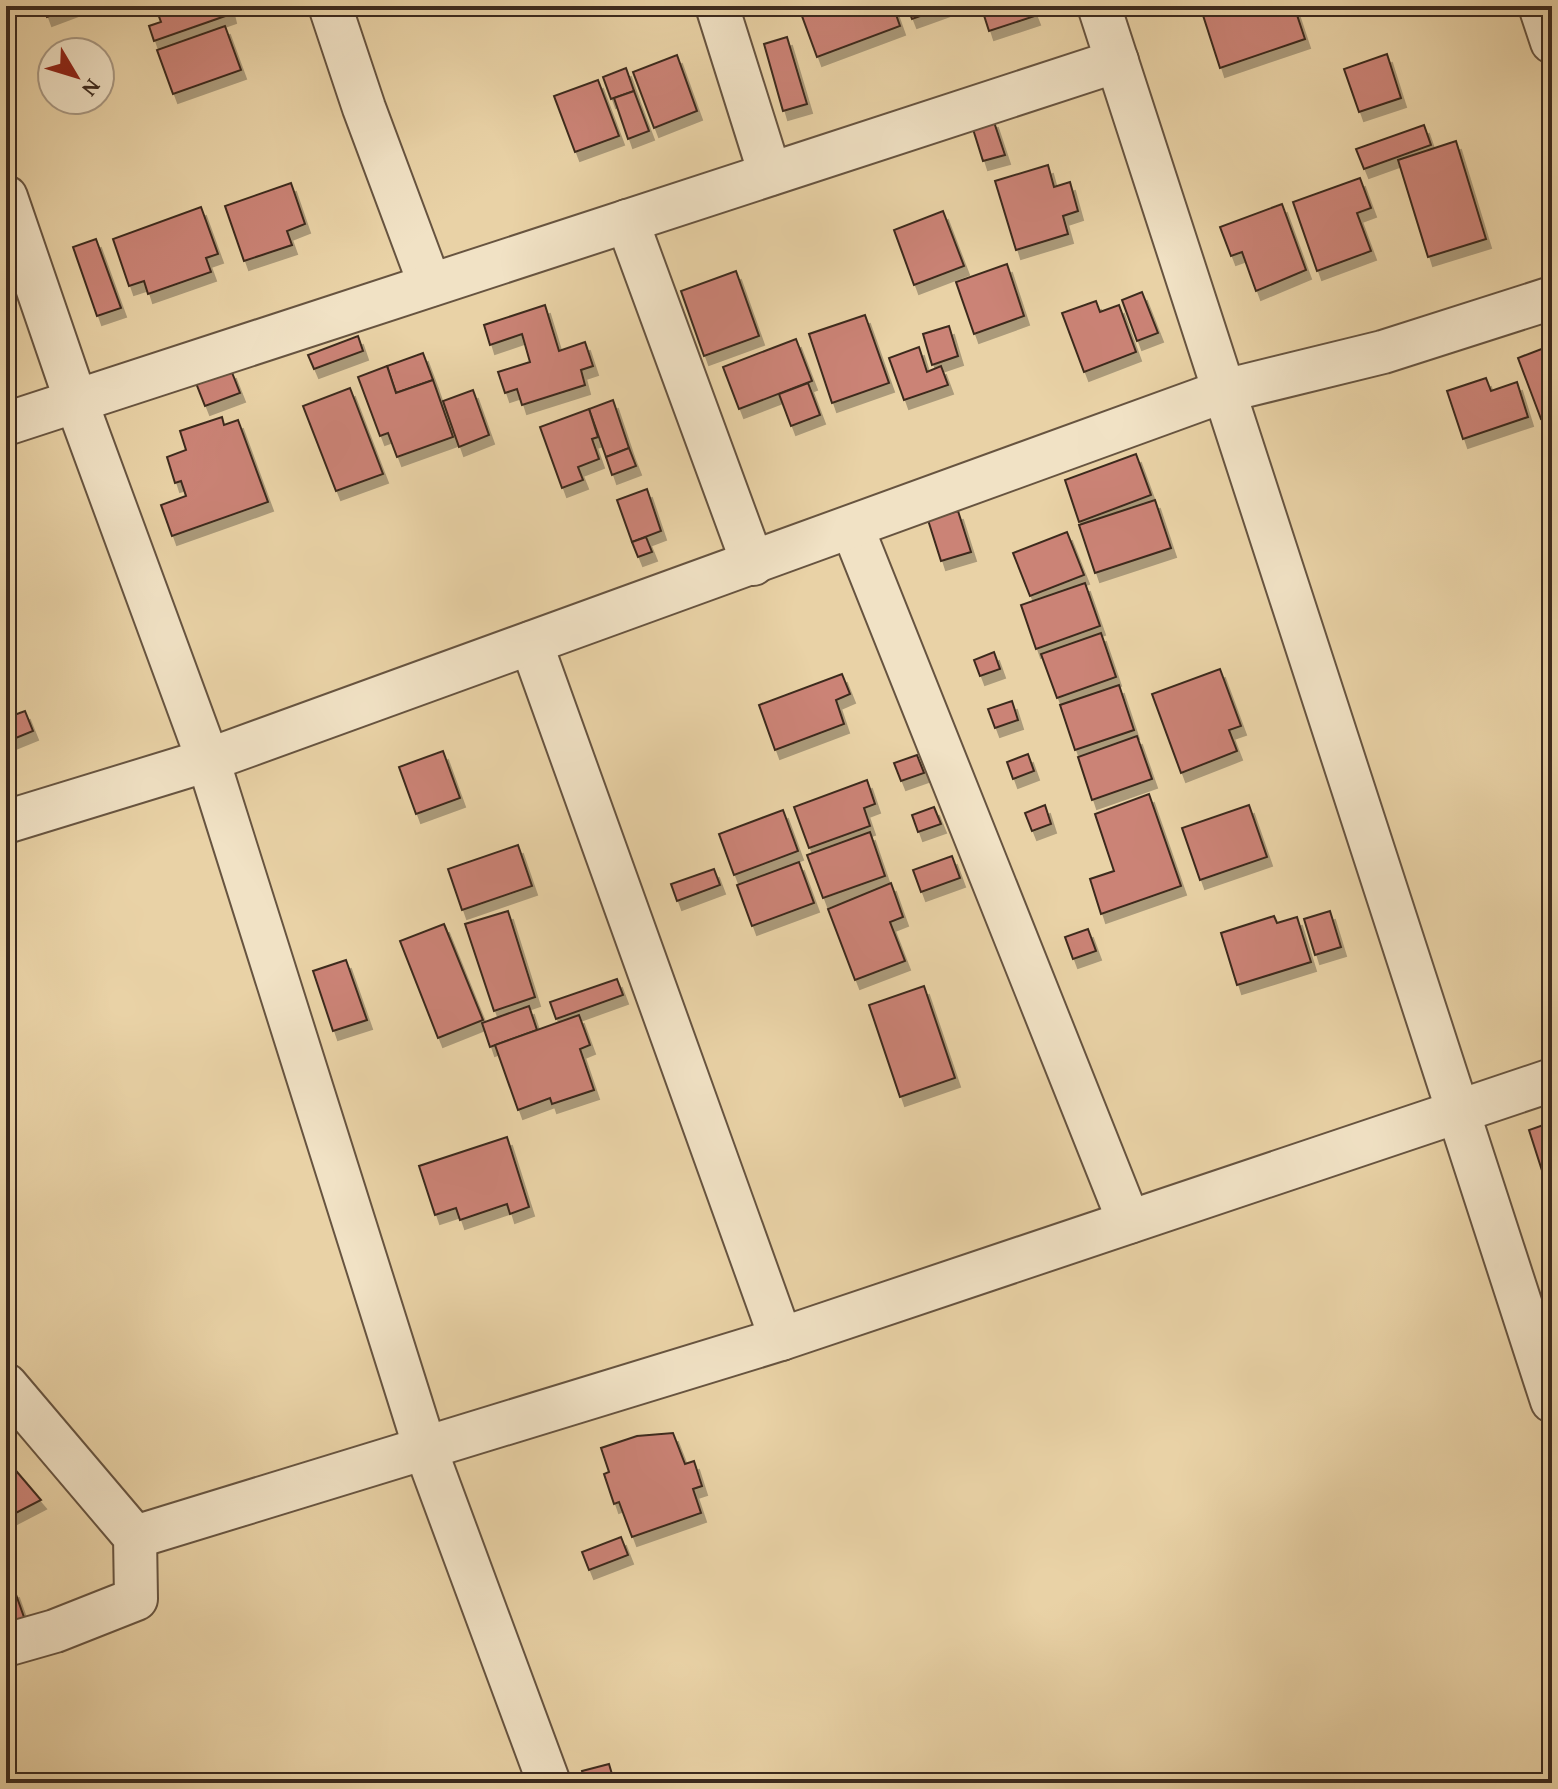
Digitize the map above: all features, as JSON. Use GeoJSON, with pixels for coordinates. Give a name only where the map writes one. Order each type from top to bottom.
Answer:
{"type":"FeatureCollection","features":[{"type":"Feature","properties":{"kind":"street"},"geometry":{"type":"LineString","coordinates":[[330,6],[364,108],[430,285]]}},
{"type":"Feature","properties":{"kind":"street"},"geometry":{"type":"LineString","coordinates":[[717,6],[770,174]]}},
{"type":"Feature","properties":{"kind":"street"},"geometry":{"type":"LineString","coordinates":[[1099,6],[1552,1401]]}},
{"type":"Feature","properties":{"kind":"street"},"geometry":{"type":"LineString","coordinates":[[1540,6],[1552,42]]}},
{"type":"Feature","properties":{"kind":"street"},"geometry":{"type":"LineString","coordinates":[[6,424],[1117,61]]}},
{"type":"Feature","properties":{"kind":"street"},"geometry":{"type":"LineString","coordinates":[[6,197],[76,401],[208,760],[425,1448],[549,1783]]}},
{"type":"Feature","properties":{"kind":"street"},"geometry":{"type":"LineString","coordinates":[[627,221],[753,564]]}},
{"type":"Feature","properties":{"kind":"street"},"geometry":{"type":"LineString","coordinates":[[6,822],[208,760],[1224,391],[1383,352],[1552,298]]}},
{"type":"Feature","properties":{"kind":"street"},"geometry":{"type":"LineString","coordinates":[[852,527],[1129,1222]]}},
{"type":"Feature","properties":{"kind":"street"},"geometry":{"type":"LineString","coordinates":[[531,643],[781,1339]]}},
{"type":"Feature","properties":{"kind":"street"},"geometry":{"type":"LineString","coordinates":[[135,1537],[781,1339],[1552,1080]]}},
{"type":"Feature","properties":{"kind":"street"},"geometry":{"type":"LineString","coordinates":[[6,1385],[135,1537],[136,1599],[55,1631],[6,1645]]}},
{"type":"Feature","properties":{"kind":"building"},"geometry":{"type":"Polygon","coordinates":[[[43,6],[76,6],[47,17],[43,6]]]}},
{"type":"Feature","properties":{"kind":"building"},"geometry":{"type":"Polygon","coordinates":[[[155,6],[229,6],[231,14],[154,41],[149,26],[161,22],[155,6]]]}},
{"type":"Feature","properties":{"kind":"building"},"geometry":{"type":"Polygon","coordinates":[[[830,6],[893,6],[900,26],[817,57],[802,16],[830,6]]]}},
{"type":"Feature","properties":{"kind":"building"},"geometry":{"type":"Polygon","coordinates":[[[907,6],[948,6],[912,19],[907,6]]]}},
{"type":"Feature","properties":{"kind":"building"},"geometry":{"type":"Polygon","coordinates":[[[981,6],[1031,6],[1035,16],[989,31],[981,6]]]}},
{"type":"Feature","properties":{"kind":"building"},"geometry":{"type":"Polygon","coordinates":[[[1200,6],[1294,6],[1305,39],[1220,68],[1200,6]]]}},
{"type":"Feature","properties":{"kind":"building"},"geometry":{"type":"Polygon","coordinates":[[[225,26],[241,70],[173,94],[157,50],[225,26]]]}},
{"type":"Feature","properties":{"kind":"building"},"geometry":{"type":"Polygon","coordinates":[[[787,37],[807,104],[783,111],[764,44],[787,37]]]}},
{"type":"Feature","properties":{"kind":"building"},"geometry":{"type":"Polygon","coordinates":[[[1387,54],[1401,98],[1359,112],[1344,69],[1387,54]]]}},
{"type":"Feature","properties":{"kind":"building"},"geometry":{"type":"Polygon","coordinates":[[[677,55],[697,111],[654,128],[633,72],[677,55]]]}},
{"type":"Feature","properties":{"kind":"building"},"geometry":{"type":"Polygon","coordinates":[[[626,68],[634,91],[611,99],[603,77],[626,68]]]}},
{"type":"Feature","properties":{"kind":"building"},"geometry":{"type":"Polygon","coordinates":[[[598,80],[619,136],[575,152],[554,96],[598,80]]]}},
{"type":"Feature","properties":{"kind":"building"},"geometry":{"type":"Polygon","coordinates":[[[634,91],[649,131],[628,139],[614,98],[634,91]]]}},
{"type":"Feature","properties":{"kind":"building"},"geometry":{"type":"Polygon","coordinates":[[[993,119],[1005,155],[983,161],[972,126],[993,119]]]}},
{"type":"Feature","properties":{"kind":"building"},"geometry":{"type":"Polygon","coordinates":[[[1424,125],[1431,145],[1364,169],[1356,149],[1424,125]]]}},
{"type":"Feature","properties":{"kind":"building"},"geometry":{"type":"Polygon","coordinates":[[[1456,141],[1486,239],[1428,257],[1398,160],[1456,141]]]}},
{"type":"Feature","properties":{"kind":"building"},"geometry":{"type":"Polygon","coordinates":[[[1048,165],[1054,187],[1070,182],[1078,211],[1063,216],[1068,234],[1016,250],[995,181],[1048,165]]]}},
{"type":"Feature","properties":{"kind":"building"},"geometry":{"type":"Polygon","coordinates":[[[1360,178],[1371,208],[1357,213],[1371,251],[1317,271],[1293,202],[1360,178]]]}},
{"type":"Feature","properties":{"kind":"building"},"geometry":{"type":"Polygon","coordinates":[[[291,183],[305,224],[287,231],[292,245],[244,261],[225,206],[291,183]]]}},
{"type":"Feature","properties":{"kind":"building"},"geometry":{"type":"Polygon","coordinates":[[[1282,204],[1306,270],[1256,291],[1242,252],[1231,256],[1220,227],[1282,204]]]}},
{"type":"Feature","properties":{"kind":"building"},"geometry":{"type":"Polygon","coordinates":[[[201,207],[218,254],[206,258],[211,272],[148,294],[144,281],[129,286],[113,239],[201,207]]]}},
{"type":"Feature","properties":{"kind":"building"},"geometry":{"type":"Polygon","coordinates":[[[943,211],[964,266],[914,285],[894,230],[943,211]]]}},
{"type":"Feature","properties":{"kind":"building"},"geometry":{"type":"Polygon","coordinates":[[[96,239],[121,308],[97,316],[73,247],[96,239]]]}},
{"type":"Feature","properties":{"kind":"building"},"geometry":{"type":"Polygon","coordinates":[[[1007,264],[1024,316],[974,334],[956,282],[1007,264]]]}},
{"type":"Feature","properties":{"kind":"building"},"geometry":{"type":"Polygon","coordinates":[[[736,271],[759,336],[704,356],[681,291],[736,271]]]}},
{"type":"Feature","properties":{"kind":"building"},"geometry":{"type":"Polygon","coordinates":[[[1142,292],[1158,333],[1137,341],[1122,300],[1142,292]]]}},
{"type":"Feature","properties":{"kind":"building"},"geometry":{"type":"Polygon","coordinates":[[[1096,301],[1100,312],[1119,305],[1136,352],[1084,372],[1062,313],[1096,301]]]}},
{"type":"Feature","properties":{"kind":"building"},"geometry":{"type":"Polygon","coordinates":[[[545,305],[559,351],[585,342],[593,366],[581,370],[585,385],[522,405],[517,389],[505,393],[498,372],[530,362],[522,334],[490,345],[484,325],[545,305]]]}},
{"type":"Feature","properties":{"kind":"building"},"geometry":{"type":"Polygon","coordinates":[[[865,315],[889,383],[832,403],[809,334],[865,315]]]}},
{"type":"Feature","properties":{"kind":"building"},"geometry":{"type":"Polygon","coordinates":[[[949,326],[958,356],[932,365],[923,334],[949,326]]]}},
{"type":"Feature","properties":{"kind":"building"},"geometry":{"type":"Polygon","coordinates":[[[358,336],[363,351],[314,369],[308,355],[358,336]]]}},
{"type":"Feature","properties":{"kind":"building"},"geometry":{"type":"Polygon","coordinates":[[[796,339],[812,381],[739,409],[723,367],[796,339]]]}},
{"type":"Feature","properties":{"kind":"building"},"geometry":{"type":"Polygon","coordinates":[[[1552,345],[1552,414],[1541,419],[1518,358],[1552,345]]]}},
{"type":"Feature","properties":{"kind":"building"},"geometry":{"type":"Polygon","coordinates":[[[919,347],[927,372],[941,366],[948,385],[904,400],[889,358],[919,347]]]}},
{"type":"Feature","properties":{"kind":"building"},"geometry":{"type":"Polygon","coordinates":[[[423,353],[433,380],[396,393],[387,366],[423,353]]]}},
{"type":"Feature","properties":{"kind":"building"},"geometry":{"type":"Polygon","coordinates":[[[387,366],[396,393],[433,380],[453,437],[397,457],[388,433],[380,436],[358,377],[387,366]]]}},
{"type":"Feature","properties":{"kind":"building"},"geometry":{"type":"Polygon","coordinates":[[[231,370],[240,393],[205,406],[196,383],[231,370]]]}},
{"type":"Feature","properties":{"kind":"building"},"geometry":{"type":"Polygon","coordinates":[[[1486,378],[1491,391],[1517,382],[1528,417],[1463,439],[1447,391],[1486,378]]]}},
{"type":"Feature","properties":{"kind":"building"},"geometry":{"type":"Polygon","coordinates":[[[808,383],[820,415],[791,426],[779,394],[808,383]]]}},
{"type":"Feature","properties":{"kind":"building"},"geometry":{"type":"Polygon","coordinates":[[[350,388],[383,474],[336,491],[303,406],[350,388]]]}},
{"type":"Feature","properties":{"kind":"building"},"geometry":{"type":"Polygon","coordinates":[[[473,390],[489,435],[459,447],[443,401],[473,390]]]}},
{"type":"Feature","properties":{"kind":"building"},"geometry":{"type":"Polygon","coordinates":[[[613,400],[629,448],[606,457],[589,409],[613,400]]]}},
{"type":"Feature","properties":{"kind":"building"},"geometry":{"type":"Polygon","coordinates":[[[589,409],[598,437],[592,439],[599,459],[578,467],[583,480],[562,488],[540,427],[589,409]]]}},
{"type":"Feature","properties":{"kind":"building"},"geometry":{"type":"Polygon","coordinates":[[[222,417],[224,425],[238,420],[268,502],[172,536],[161,505],[186,496],[181,481],[175,483],[167,457],[186,450],[180,431],[222,417]]]}},
{"type":"Feature","properties":{"kind":"building"},"geometry":{"type":"Polygon","coordinates":[[[629,448],[636,466],[612,475],[606,457],[629,448]]]}},
{"type":"Feature","properties":{"kind":"building"},"geometry":{"type":"Polygon","coordinates":[[[1136,454],[1151,495],[1079,522],[1065,480],[1136,454]]]}},
{"type":"Feature","properties":{"kind":"building"},"geometry":{"type":"Polygon","coordinates":[[[647,489],[661,531],[632,542],[617,500],[647,489]]]}},
{"type":"Feature","properties":{"kind":"building"},"geometry":{"type":"Polygon","coordinates":[[[1155,500],[1171,548],[1095,573],[1079,525],[1155,500]]]}},
{"type":"Feature","properties":{"kind":"building"},"geometry":{"type":"Polygon","coordinates":[[[958,511],[971,552],[941,561],[928,520],[958,511]]]}},
{"type":"Feature","properties":{"kind":"building"},"geometry":{"type":"Polygon","coordinates":[[[1067,532],[1084,575],[1030,596],[1013,553],[1067,532]]]}},
{"type":"Feature","properties":{"kind":"building"},"geometry":{"type":"Polygon","coordinates":[[[646,537],[652,552],[638,557],[632,542],[646,537]]]}},
{"type":"Feature","properties":{"kind":"building"},"geometry":{"type":"Polygon","coordinates":[[[1085,583],[1100,626],[1036,649],[1021,605],[1085,583]]]}},
{"type":"Feature","properties":{"kind":"building"},"geometry":{"type":"Polygon","coordinates":[[[1101,633],[1116,677],[1057,698],[1041,654],[1101,633]]]}},
{"type":"Feature","properties":{"kind":"building"},"geometry":{"type":"Polygon","coordinates":[[[994,652],[1000,669],[980,676],[974,660],[994,652]]]}},
{"type":"Feature","properties":{"kind":"building"},"geometry":{"type":"Polygon","coordinates":[[[1220,669],[1241,726],[1229,730],[1237,751],[1181,773],[1152,694],[1220,669]]]}},
{"type":"Feature","properties":{"kind":"building"},"geometry":{"type":"Polygon","coordinates":[[[842,674],[850,694],[836,700],[844,724],[775,750],[759,705],[842,674]]]}},
{"type":"Feature","properties":{"kind":"building"},"geometry":{"type":"Polygon","coordinates":[[[1119,685],[1134,730],[1075,750],[1060,705],[1119,685]]]}},
{"type":"Feature","properties":{"kind":"building"},"geometry":{"type":"Polygon","coordinates":[[[1012,701],[1018,720],[995,728],[988,709],[1012,701]]]}},
{"type":"Feature","properties":{"kind":"building"},"geometry":{"type":"Polygon","coordinates":[[[25,711],[33,731],[6,742],[6,718],[25,711]]]}},
{"type":"Feature","properties":{"kind":"building"},"geometry":{"type":"Polygon","coordinates":[[[1137,736],[1152,779],[1092,800],[1078,757],[1137,736]]]}},
{"type":"Feature","properties":{"kind":"building"},"geometry":{"type":"Polygon","coordinates":[[[443,751],[460,798],[416,814],[399,767],[443,751]]]}},
{"type":"Feature","properties":{"kind":"building"},"geometry":{"type":"Polygon","coordinates":[[[1028,754],[1034,771],[1013,779],[1007,762],[1028,754]]]}},
{"type":"Feature","properties":{"kind":"building"},"geometry":{"type":"Polygon","coordinates":[[[917,755],[924,773],[901,781],[894,763],[917,755]]]}},
{"type":"Feature","properties":{"kind":"building"},"geometry":{"type":"Polygon","coordinates":[[[867,780],[875,804],[864,808],[870,826],[809,848],[794,807],[867,780]]]}},
{"type":"Feature","properties":{"kind":"building"},"geometry":{"type":"Polygon","coordinates":[[[1149,794],[1181,886],[1101,914],[1090,879],[1114,871],[1095,814],[1149,794]]]}},
{"type":"Feature","properties":{"kind":"building"},"geometry":{"type":"Polygon","coordinates":[[[1045,805],[1051,824],[1032,831],[1025,813],[1045,805]]]}},
{"type":"Feature","properties":{"kind":"building"},"geometry":{"type":"Polygon","coordinates":[[[1249,805],[1267,857],[1200,880],[1182,828],[1249,805]]]}},
{"type":"Feature","properties":{"kind":"building"},"geometry":{"type":"Polygon","coordinates":[[[934,807],[941,824],[918,832],[912,815],[934,807]]]}},
{"type":"Feature","properties":{"kind":"building"},"geometry":{"type":"Polygon","coordinates":[[[783,810],[798,851],[734,875],[719,834],[783,810]]]}},
{"type":"Feature","properties":{"kind":"building"},"geometry":{"type":"Polygon","coordinates":[[[870,832],[885,876],[823,898],[807,855],[870,832]]]}},
{"type":"Feature","properties":{"kind":"building"},"geometry":{"type":"Polygon","coordinates":[[[518,845],[532,886],[462,910],[448,869],[518,845]]]}},
{"type":"Feature","properties":{"kind":"building"},"geometry":{"type":"Polygon","coordinates":[[[952,856],[960,878],[921,892],[913,870],[952,856]]]}},
{"type":"Feature","properties":{"kind":"building"},"geometry":{"type":"Polygon","coordinates":[[[799,862],[814,903],[752,926],[737,885],[799,862]]]}},
{"type":"Feature","properties":{"kind":"building"},"geometry":{"type":"Polygon","coordinates":[[[714,869],[720,885],[677,901],[671,884],[714,869]]]}},
{"type":"Feature","properties":{"kind":"building"},"geometry":{"type":"Polygon","coordinates":[[[891,883],[903,917],[890,922],[905,961],[855,980],[828,909],[891,883]]]}},
{"type":"Feature","properties":{"kind":"building"},"geometry":{"type":"Polygon","coordinates":[[[508,911],[535,997],[494,1011],[465,924],[508,911]]]}},
{"type":"Feature","properties":{"kind":"building"},"geometry":{"type":"Polygon","coordinates":[[[1330,911],[1341,947],[1315,955],[1304,919],[1330,911]]]}},
{"type":"Feature","properties":{"kind":"building"},"geometry":{"type":"Polygon","coordinates":[[[1274,916],[1277,923],[1297,917],[1311,962],[1237,985],[1221,933],[1274,916]]]}},
{"type":"Feature","properties":{"kind":"building"},"geometry":{"type":"Polygon","coordinates":[[[444,924],[483,1020],[438,1038],[400,941],[444,924]]]}},
{"type":"Feature","properties":{"kind":"building"},"geometry":{"type":"Polygon","coordinates":[[[1088,929],[1096,951],[1073,959],[1065,937],[1088,929]]]}},
{"type":"Feature","properties":{"kind":"building"},"geometry":{"type":"Polygon","coordinates":[[[346,960],[367,1020],[333,1031],[313,971],[346,960]]]}},
{"type":"Feature","properties":{"kind":"building"},"geometry":{"type":"Polygon","coordinates":[[[617,979],[623,995],[556,1019],[550,1002],[617,979]]]}},
{"type":"Feature","properties":{"kind":"building"},"geometry":{"type":"Polygon","coordinates":[[[924,986],[955,1078],[900,1097],[869,1005],[924,986]]]}},
{"type":"Feature","properties":{"kind":"building"},"geometry":{"type":"Polygon","coordinates":[[[529,1006],[537,1030],[490,1047],[482,1023],[529,1006]]]}},
{"type":"Feature","properties":{"kind":"building"},"geometry":{"type":"Polygon","coordinates":[[[579,1015],[590,1045],[580,1049],[594,1090],[552,1104],[550,1098],[518,1110],[495,1045],[579,1015]]]}},
{"type":"Feature","properties":{"kind":"building"},"geometry":{"type":"Polygon","coordinates":[[[1552,1093],[1552,1116],[1546,1118],[1539,1097],[1552,1093]]]}},
{"type":"Feature","properties":{"kind":"building"},"geometry":{"type":"Polygon","coordinates":[[[1552,1122],[1552,1177],[1545,1180],[1529,1130],[1552,1122]]]}},
{"type":"Feature","properties":{"kind":"building"},"geometry":{"type":"Polygon","coordinates":[[[507,1137],[529,1207],[510,1214],[507,1204],[460,1220],[456,1208],[435,1215],[419,1166],[507,1137]]]}},
{"type":"Feature","properties":{"kind":"building"},"geometry":{"type":"Polygon","coordinates":[[[673,1433],[685,1464],[694,1461],[702,1486],[693,1489],[701,1513],[632,1537],[619,1502],[614,1504],[604,1474],[609,1472],[601,1448],[637,1436],[673,1433]]]}},
{"type":"Feature","properties":{"kind":"building"},"geometry":{"type":"Polygon","coordinates":[[[6,1459],[41,1500],[6,1518],[6,1459]]]}},
{"type":"Feature","properties":{"kind":"building"},"geometry":{"type":"Polygon","coordinates":[[[621,1537],[628,1555],[589,1570],[582,1552],[621,1537]]]}},
{"type":"Feature","properties":{"kind":"building"},"geometry":{"type":"Polygon","coordinates":[[[14,1589],[25,1620],[6,1623],[6,1590],[14,1589]]]}},
{"type":"Feature","properties":{"kind":"building"},"geometry":{"type":"Polygon","coordinates":[[[609,1764],[614,1781],[585,1783],[582,1771],[609,1764]]]}}]}
